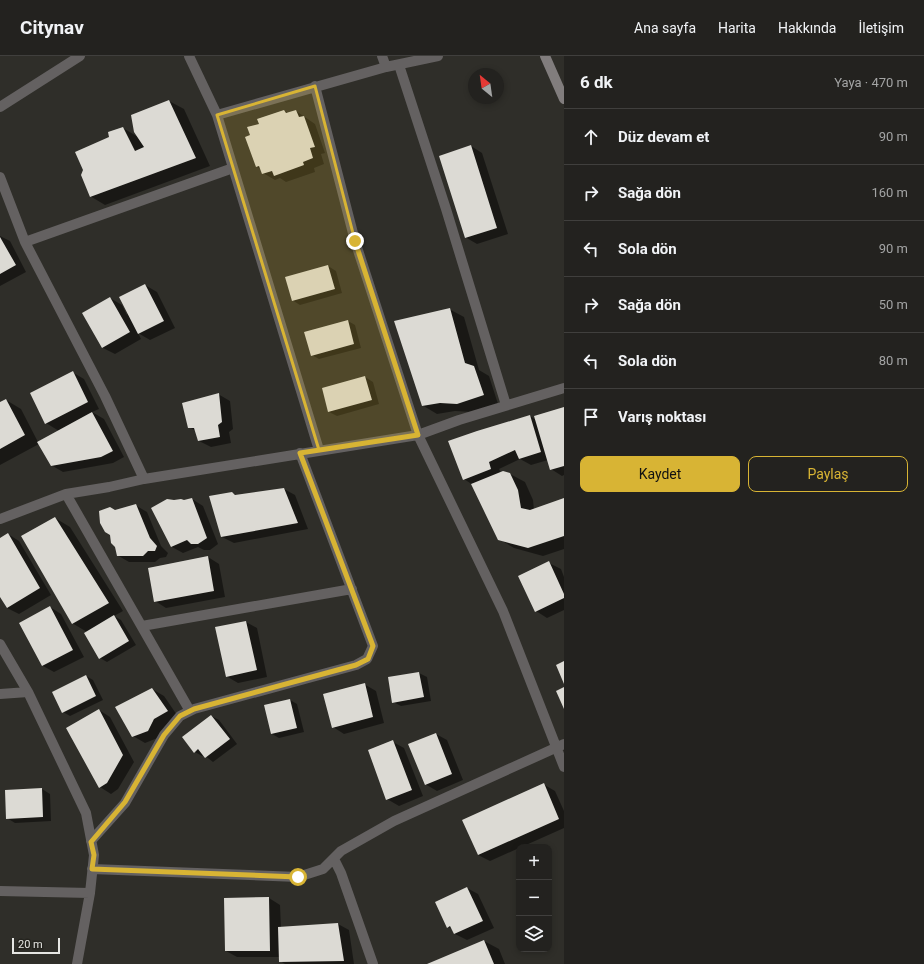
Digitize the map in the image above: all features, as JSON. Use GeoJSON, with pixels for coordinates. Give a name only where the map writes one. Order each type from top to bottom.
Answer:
{"type":"FeatureCollection","features":[{"type":"Feature","properties":{"kind":"street"},"geometry":{"type":"LineString","coordinates":[[0,106],[80,56]]}},
{"type":"Feature","properties":{"kind":"street"},"geometry":{"type":"LineString","coordinates":[[189,56],[217,115],[318,450]]}},
{"type":"Feature","properties":{"kind":"street"},"geometry":{"type":"LineString","coordinates":[[382,56],[386,67]]}},
{"type":"Feature","properties":{"kind":"street"},"geometry":{"type":"LineString","coordinates":[[217,115],[386,67],[438,56]]}},
{"type":"Feature","properties":{"kind":"street"},"geometry":{"type":"LineString","coordinates":[[545,56],[564,99]]}},
{"type":"Feature","properties":{"kind":"street"},"geometry":{"type":"LineString","coordinates":[[399,65],[446,210],[506,405]]}},
{"type":"Feature","properties":{"kind":"street"},"geometry":{"type":"LineString","coordinates":[[315,86],[355,241],[418,435],[503,611],[560,746],[564,767]]}},
{"type":"Feature","properties":{"kind":"street"},"geometry":{"type":"LineString","coordinates":[[25,242],[233,168]]}},
{"type":"Feature","properties":{"kind":"street"},"geometry":{"type":"LineString","coordinates":[[0,177],[25,242],[105,396],[144,479]]}},
{"type":"Feature","properties":{"kind":"street"},"geometry":{"type":"LineString","coordinates":[[0,519],[66,494],[109,487],[144,479],[418,435],[458,420],[564,388]]}},
{"type":"Feature","properties":{"kind":"street"},"geometry":{"type":"LineString","coordinates":[[91,842],[125,802],[164,735],[180,716],[194,709],[356,665],[368,659],[373,646],[300,453]]}},
{"type":"Feature","properties":{"kind":"street"},"geometry":{"type":"LineString","coordinates":[[66,494],[190,711]]}},
{"type":"Feature","properties":{"kind":"street"},"geometry":{"type":"LineString","coordinates":[[142,626],[352,589]]}},
{"type":"Feature","properties":{"kind":"street"},"geometry":{"type":"LineString","coordinates":[[0,644],[28,692],[86,812],[94,855],[90,893],[77,964]]}},
{"type":"Feature","properties":{"kind":"street"},"geometry":{"type":"LineString","coordinates":[[0,694],[28,692]]}},
{"type":"Feature","properties":{"kind":"street"},"geometry":{"type":"LineString","coordinates":[[92,869],[298,877],[323,870],[341,851],[394,821],[560,746]]}},
{"type":"Feature","properties":{"kind":"street"},"geometry":{"type":"LineString","coordinates":[[334,859],[341,873],[373,964]]}},
{"type":"Feature","properties":{"kind":"street"},"geometry":{"type":"LineString","coordinates":[[0,891],[90,893]]}},
{"type":"Feature","properties":{"kind":"highlighted area"},"geometry":{"type":"Polygon","coordinates":[[[315,86],[355,241],[418,435],[319,450],[217,115],[315,86]]]}},
{"type":"Feature","properties":{"kind":"building"},"geometry":{"type":"Polygon","coordinates":[[[169,100],[196,158],[90,197],[81,175],[83,170],[75,152],[109,137],[108,132],[123,127],[135,151],[144,147],[134,132],[131,115],[169,100]]]}},
{"type":"Feature","properties":{"kind":"building"},"geometry":{"type":"Polygon","coordinates":[[[284,110],[286,113],[296,110],[299,117],[304,116],[315,147],[310,148],[313,158],[303,162],[304,165],[274,176],[272,171],[262,174],[259,166],[256,167],[245,137],[250,135],[247,127],[259,124],[257,119],[284,110]]]}},
{"type":"Feature","properties":{"kind":"building"},"geometry":{"type":"Polygon","coordinates":[[[471,145],[497,228],[465,238],[439,156],[471,145]]]}},
{"type":"Feature","properties":{"kind":"building"},"geometry":{"type":"Polygon","coordinates":[[[0,237],[16,265],[0,274],[0,237]]]}},
{"type":"Feature","properties":{"kind":"building"},"geometry":{"type":"Polygon","coordinates":[[[328,265],[335,289],[292,301],[285,277],[328,265]]]}},
{"type":"Feature","properties":{"kind":"building"},"geometry":{"type":"Polygon","coordinates":[[[145,284],[164,321],[138,334],[119,297],[145,284]]]}},
{"type":"Feature","properties":{"kind":"building"},"geometry":{"type":"Polygon","coordinates":[[[110,297],[130,332],[102,348],[82,313],[110,297]]]}},
{"type":"Feature","properties":{"kind":"building"},"geometry":{"type":"Polygon","coordinates":[[[450,308],[465,363],[474,366],[484,395],[457,404],[440,403],[422,406],[394,321],[450,308]]]}},
{"type":"Feature","properties":{"kind":"building"},"geometry":{"type":"Polygon","coordinates":[[[348,320],[354,344],[311,356],[304,332],[348,320]]]}},
{"type":"Feature","properties":{"kind":"building"},"geometry":{"type":"Polygon","coordinates":[[[73,371],[88,402],[45,424],[30,393],[73,371]]]}},
{"type":"Feature","properties":{"kind":"building"},"geometry":{"type":"Polygon","coordinates":[[[365,376],[372,400],[328,412],[322,388],[365,376]]]}},
{"type":"Feature","properties":{"kind":"building"},"geometry":{"type":"Polygon","coordinates":[[[219,393],[222,422],[218,425],[220,437],[198,441],[194,428],[188,428],[182,403],[219,393]]]}},
{"type":"Feature","properties":{"kind":"building"},"geometry":{"type":"Polygon","coordinates":[[[6,399],[25,435],[0,449],[0,402],[6,399]]]}},
{"type":"Feature","properties":{"kind":"building"},"geometry":{"type":"Polygon","coordinates":[[[564,407],[564,466],[550,470],[534,416],[564,407]]]}},
{"type":"Feature","properties":{"kind":"building"},"geometry":{"type":"Polygon","coordinates":[[[92,412],[113,451],[101,457],[51,466],[37,442],[92,412]]]}},
{"type":"Feature","properties":{"kind":"building"},"geometry":{"type":"Polygon","coordinates":[[[530,415],[541,452],[519,459],[515,450],[489,462],[491,469],[463,480],[448,441],[530,415]]]}},
{"type":"Feature","properties":{"kind":"building"},"geometry":{"type":"Polygon","coordinates":[[[503,471],[510,473],[518,490],[521,508],[530,510],[564,498],[564,536],[528,548],[498,540],[471,484],[503,471]]]}},
{"type":"Feature","properties":{"kind":"building"},"geometry":{"type":"Polygon","coordinates":[[[284,488],[298,523],[221,537],[209,496],[232,492],[235,495],[284,488]]]}},
{"type":"Feature","properties":{"kind":"building"},"geometry":{"type":"Polygon","coordinates":[[[192,498],[207,538],[198,544],[191,544],[187,540],[171,547],[151,508],[167,499],[184,500],[192,498]]]}},
{"type":"Feature","properties":{"kind":"building"},"geometry":{"type":"Polygon","coordinates":[[[136,504],[150,538],[157,546],[155,551],[148,551],[143,556],[117,556],[115,547],[111,543],[110,535],[105,532],[100,523],[99,511],[110,507],[115,510],[136,504]]]}},
{"type":"Feature","properties":{"kind":"building"},"geometry":{"type":"Polygon","coordinates":[[[55,517],[109,603],[72,624],[21,536],[55,517]]]}},
{"type":"Feature","properties":{"kind":"building"},"geometry":{"type":"Polygon","coordinates":[[[8,533],[40,588],[7,608],[0,597],[0,538],[8,533]]]}},
{"type":"Feature","properties":{"kind":"building"},"geometry":{"type":"Polygon","coordinates":[[[208,556],[214,591],[154,602],[148,568],[208,556]]]}},
{"type":"Feature","properties":{"kind":"building"},"geometry":{"type":"Polygon","coordinates":[[[549,561],[564,594],[564,598],[535,612],[518,576],[549,561]]]}},
{"type":"Feature","properties":{"kind":"building"},"geometry":{"type":"Polygon","coordinates":[[[50,606],[73,650],[42,666],[19,623],[50,606]]]}},
{"type":"Feature","properties":{"kind":"building"},"geometry":{"type":"Polygon","coordinates":[[[114,615],[129,641],[99,659],[84,633],[114,615]]]}},
{"type":"Feature","properties":{"kind":"building"},"geometry":{"type":"Polygon","coordinates":[[[246,621],[257,670],[226,677],[215,627],[246,621]]]}},
{"type":"Feature","properties":{"kind":"building"},"geometry":{"type":"Polygon","coordinates":[[[564,661],[564,684],[556,665],[564,661]]]}},
{"type":"Feature","properties":{"kind":"building"},"geometry":{"type":"Polygon","coordinates":[[[419,672],[424,697],[392,703],[388,677],[419,672]]]}},
{"type":"Feature","properties":{"kind":"building"},"geometry":{"type":"Polygon","coordinates":[[[86,675],[96,696],[62,713],[52,692],[86,675]]]}},
{"type":"Feature","properties":{"kind":"building"},"geometry":{"type":"Polygon","coordinates":[[[365,683],[373,717],[332,728],[323,694],[365,683]]]}},
{"type":"Feature","properties":{"kind":"building"},"geometry":{"type":"Polygon","coordinates":[[[564,687],[564,709],[556,691],[564,687]]]}},
{"type":"Feature","properties":{"kind":"building"},"geometry":{"type":"Polygon","coordinates":[[[152,688],[168,711],[154,719],[148,731],[132,737],[115,707],[152,688]]]}},
{"type":"Feature","properties":{"kind":"building"},"geometry":{"type":"Polygon","coordinates":[[[290,699],[297,728],[271,734],[264,705],[290,699]]]}},
{"type":"Feature","properties":{"kind":"building"},"geometry":{"type":"Polygon","coordinates":[[[99,709],[123,755],[107,783],[99,788],[66,728],[99,709]]]}},
{"type":"Feature","properties":{"kind":"building"},"geometry":{"type":"Polygon","coordinates":[[[211,715],[230,739],[205,758],[198,749],[194,753],[182,737],[211,715]]]}},
{"type":"Feature","properties":{"kind":"building"},"geometry":{"type":"Polygon","coordinates":[[[436,733],[452,774],[425,785],[408,744],[436,733]]]}},
{"type":"Feature","properties":{"kind":"building"},"geometry":{"type":"Polygon","coordinates":[[[393,740],[412,790],[386,800],[368,750],[393,740]]]}},
{"type":"Feature","properties":{"kind":"building"},"geometry":{"type":"Polygon","coordinates":[[[544,783],[559,819],[478,855],[462,820],[544,783]]]}},
{"type":"Feature","properties":{"kind":"building"},"geometry":{"type":"Polygon","coordinates":[[[42,788],[43,817],[6,819],[5,790],[42,788]]]}},
{"type":"Feature","properties":{"kind":"building"},"geometry":{"type":"Polygon","coordinates":[[[467,887],[483,921],[454,934],[450,926],[447,928],[435,902],[467,887]]]}},
{"type":"Feature","properties":{"kind":"building"},"geometry":{"type":"Polygon","coordinates":[[[269,897],[270,951],[225,951],[224,898],[269,897]]]}},
{"type":"Feature","properties":{"kind":"building"},"geometry":{"type":"Polygon","coordinates":[[[338,923],[344,961],[279,962],[278,927],[338,923]]]}},
{"type":"Feature","properties":{"kind":"building"},"geometry":{"type":"Polygon","coordinates":[[[484,940],[494,964],[427,964],[484,940]]]}},
{"type":"Feature","properties":{"kind":"route"},"geometry":{"type":"LineString","coordinates":[[298,877],[92,869],[94,855],[91,842],[125,802],[164,735],[180,716],[194,709],[356,665],[368,659],[373,646],[367,627],[300,453],[418,435],[355,241]]}}]}
